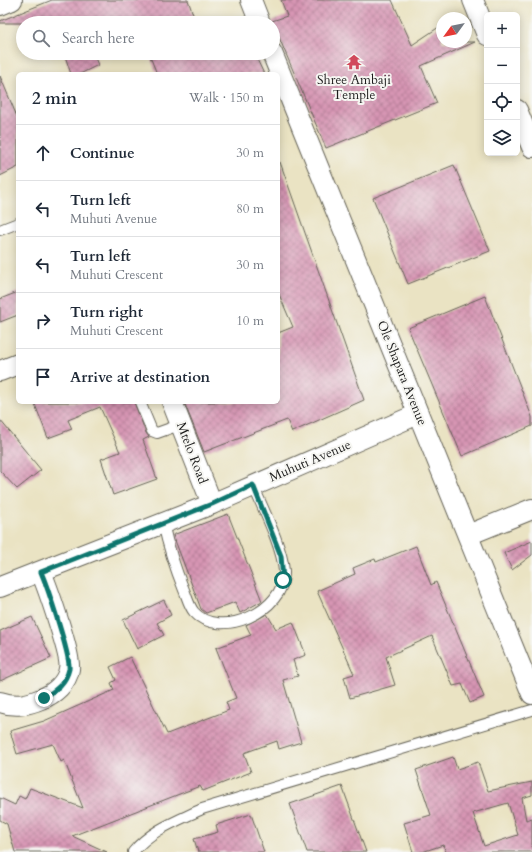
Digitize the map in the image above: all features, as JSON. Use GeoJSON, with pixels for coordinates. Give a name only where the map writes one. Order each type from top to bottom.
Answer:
{"type":"FeatureCollection","features":[{"type":"Feature","properties":{"kind":"street"},"geometry":{"type":"LineString","coordinates":[[0,5],[12,0]]}},
{"type":"Feature","properties":{"kind":"street"},"geometry":{"type":"LineString","coordinates":[[251,0],[257,16]]}},
{"type":"Feature","properties":{"kind":"street"},"geometry":{"type":"LineString","coordinates":[[473,0],[484,28]]}},
{"type":"Feature","properties":{"kind":"street","name":"Ole Shapara Avenue"},"geometry":{"type":"LineString","coordinates":[[275,60],[280,72]]}},
{"type":"Feature","properties":{"kind":"street","name":"Ole Shapara Avenue"},"geometry":{"type":"LineString","coordinates":[[280,73],[532,694]]}},
{"type":"Feature","properties":{"kind":"street"},"geometry":{"type":"LineString","coordinates":[[520,117],[532,147]]}},
{"type":"Feature","properties":{"kind":"street"},"geometry":{"type":"LineString","coordinates":[[0,371],[16,365]]}},
{"type":"Feature","properties":{"kind":"street","name":"Mtelo Road"},"geometry":{"type":"LineString","coordinates":[[173,404],[212,504]]}},
{"type":"Feature","properties":{"kind":"street","name":"Muhuti Avenue"},"geometry":{"type":"LineString","coordinates":[[0,587],[212,504],[418,414]]}},
{"type":"Feature","properties":{"kind":"street"},"geometry":{"type":"LineString","coordinates":[[468,535],[532,510]]}},
{"type":"Feature","properties":{"kind":"street"},"geometry":{"type":"LineString","coordinates":[[0,702],[16,706],[35,702],[57,689],[66,679],[70,667],[68,655],[41,572]]}},
{"type":"Feature","properties":{"kind":"lane"},"geometry":{"type":"LineString","coordinates":[[0,230],[16,224]]}},
{"type":"Feature","properties":{"kind":"lane"},"geometry":{"type":"LineString","coordinates":[[141,404],[152,431],[157,432],[182,424]]}},
{"type":"Feature","properties":{"kind":"lane"},"geometry":{"type":"LineString","coordinates":[[162,523],[176,569],[194,612],[212,623],[236,621],[261,612],[278,595],[283,580],[284,571],[281,556],[253,485]]}},
{"type":"Feature","properties":{"kind":"lane"},"geometry":{"type":"LineString","coordinates":[[133,852],[142,841],[159,829],[202,810],[532,710]]}},
{"type":"Feature","properties":{"kind":"building"},"geometry":{"type":"Polygon","coordinates":[[[52,0],[188,0],[194,16],[16,16],[16,23],[0,23],[0,21],[52,0]]]}},
{"type":"Feature","properties":{"kind":"building","name":"Shree Ambaji Temple"},"geometry":{"type":"Polygon","coordinates":[[[281,0],[392,0],[412,45],[436,29],[436,48],[462,48],[421,66],[437,103],[326,148],[280,40],[280,18],[287,16],[281,0]]]}},
{"type":"Feature","properties":{"kind":"building"},"geometry":{"type":"Polygon","coordinates":[[[66,60],[96,60],[98,65],[84,72],[70,72],[66,60]]]}},
{"type":"Feature","properties":{"kind":"building"},"geometry":{"type":"Polygon","coordinates":[[[151,60],[257,60],[263,72],[156,72],[151,60]]]}},
{"type":"Feature","properties":{"kind":"building"},"geometry":{"type":"Polygon","coordinates":[[[0,76],[16,114],[16,168],[0,176],[0,76]]]}},
{"type":"Feature","properties":{"kind":"building"},"geometry":{"type":"Polygon","coordinates":[[[280,162],[364,400],[292,432],[287,420],[204,452],[185,404],[280,404],[280,332],[293,327],[280,297],[280,162]]]}},
{"type":"Feature","properties":{"kind":"building"},"geometry":{"type":"Polygon","coordinates":[[[454,165],[490,251],[408,284],[373,198],[454,165]]]}},
{"type":"Feature","properties":{"kind":"building"},"geometry":{"type":"Polygon","coordinates":[[[16,293],[16,316],[0,322],[0,299],[16,293]]]}},
{"type":"Feature","properties":{"kind":"building"},"geometry":{"type":"Polygon","coordinates":[[[485,296],[532,417],[532,426],[462,456],[408,328],[485,296]]]}},
{"type":"Feature","properties":{"kind":"building"},"geometry":{"type":"Polygon","coordinates":[[[35,404],[135,404],[149,437],[143,440],[157,479],[113,495],[101,459],[120,452],[100,407],[68,420],[72,429],[48,438],[35,404]]]}},
{"type":"Feature","properties":{"kind":"building"},"geometry":{"type":"Polygon","coordinates":[[[0,420],[41,470],[17,489],[0,471],[0,420]]]}},
{"type":"Feature","properties":{"kind":"building"},"geometry":{"type":"Polygon","coordinates":[[[228,514],[262,601],[240,613],[235,602],[206,613],[201,609],[173,535],[228,514]]]}},
{"type":"Feature","properties":{"kind":"building"},"geometry":{"type":"Polygon","coordinates":[[[532,541],[532,555],[512,570],[504,553],[532,541]]]}},
{"type":"Feature","properties":{"kind":"building"},"geometry":{"type":"Polygon","coordinates":[[[416,546],[431,585],[436,582],[484,697],[470,703],[462,684],[453,686],[432,636],[386,657],[395,685],[350,698],[344,677],[354,674],[317,591],[355,574],[353,568],[375,559],[376,562],[416,546]]]}},
{"type":"Feature","properties":{"kind":"building"},"geometry":{"type":"Polygon","coordinates":[[[164,600],[171,615],[157,623],[164,635],[137,649],[123,620],[164,600]]]}},
{"type":"Feature","properties":{"kind":"building"},"geometry":{"type":"Polygon","coordinates":[[[267,614],[276,629],[293,622],[306,655],[293,660],[298,676],[283,680],[301,742],[279,749],[277,741],[244,753],[251,772],[203,791],[200,786],[72,836],[107,852],[15,852],[7,824],[0,820],[0,798],[15,805],[19,796],[25,799],[30,788],[83,808],[64,760],[61,762],[53,744],[17,754],[10,731],[44,721],[114,690],[111,683],[116,680],[110,667],[130,657],[167,734],[229,710],[226,702],[236,698],[216,648],[251,635],[246,625],[267,614]]]}},
{"type":"Feature","properties":{"kind":"building"},"geometry":{"type":"Polygon","coordinates":[[[32,617],[51,658],[0,681],[0,631],[32,617]]]}},
{"type":"Feature","properties":{"kind":"building"},"geometry":{"type":"Polygon","coordinates":[[[453,757],[457,769],[478,762],[488,791],[532,782],[532,795],[522,798],[526,820],[532,818],[532,852],[446,852],[443,845],[422,852],[413,852],[404,823],[431,815],[416,770],[453,757]],[[508,803],[473,813],[484,846],[518,835],[508,803]]]}},
{"type":"Feature","properties":{"kind":"building"},"geometry":{"type":"Polygon","coordinates":[[[342,786],[366,852],[307,852],[290,804],[342,786]]]}},
{"type":"Feature","properties":{"kind":"building"},"geometry":{"type":"Polygon","coordinates":[[[251,814],[264,852],[198,852],[194,839],[218,832],[216,825],[251,814]]]}},
{"type":"Feature","properties":{"kind":"place","name":"Shree Ambaji Temple"},"geometry":{"type":"Point","coordinates":[354,62]}},
{"type":"Feature","properties":{"kind":"route"},"geometry":{"type":"LineString","coordinates":[[44,698],[57,689],[66,679],[70,667],[68,655],[41,572],[212,504],[253,485],[281,556],[284,571],[283,580]]}}]}
